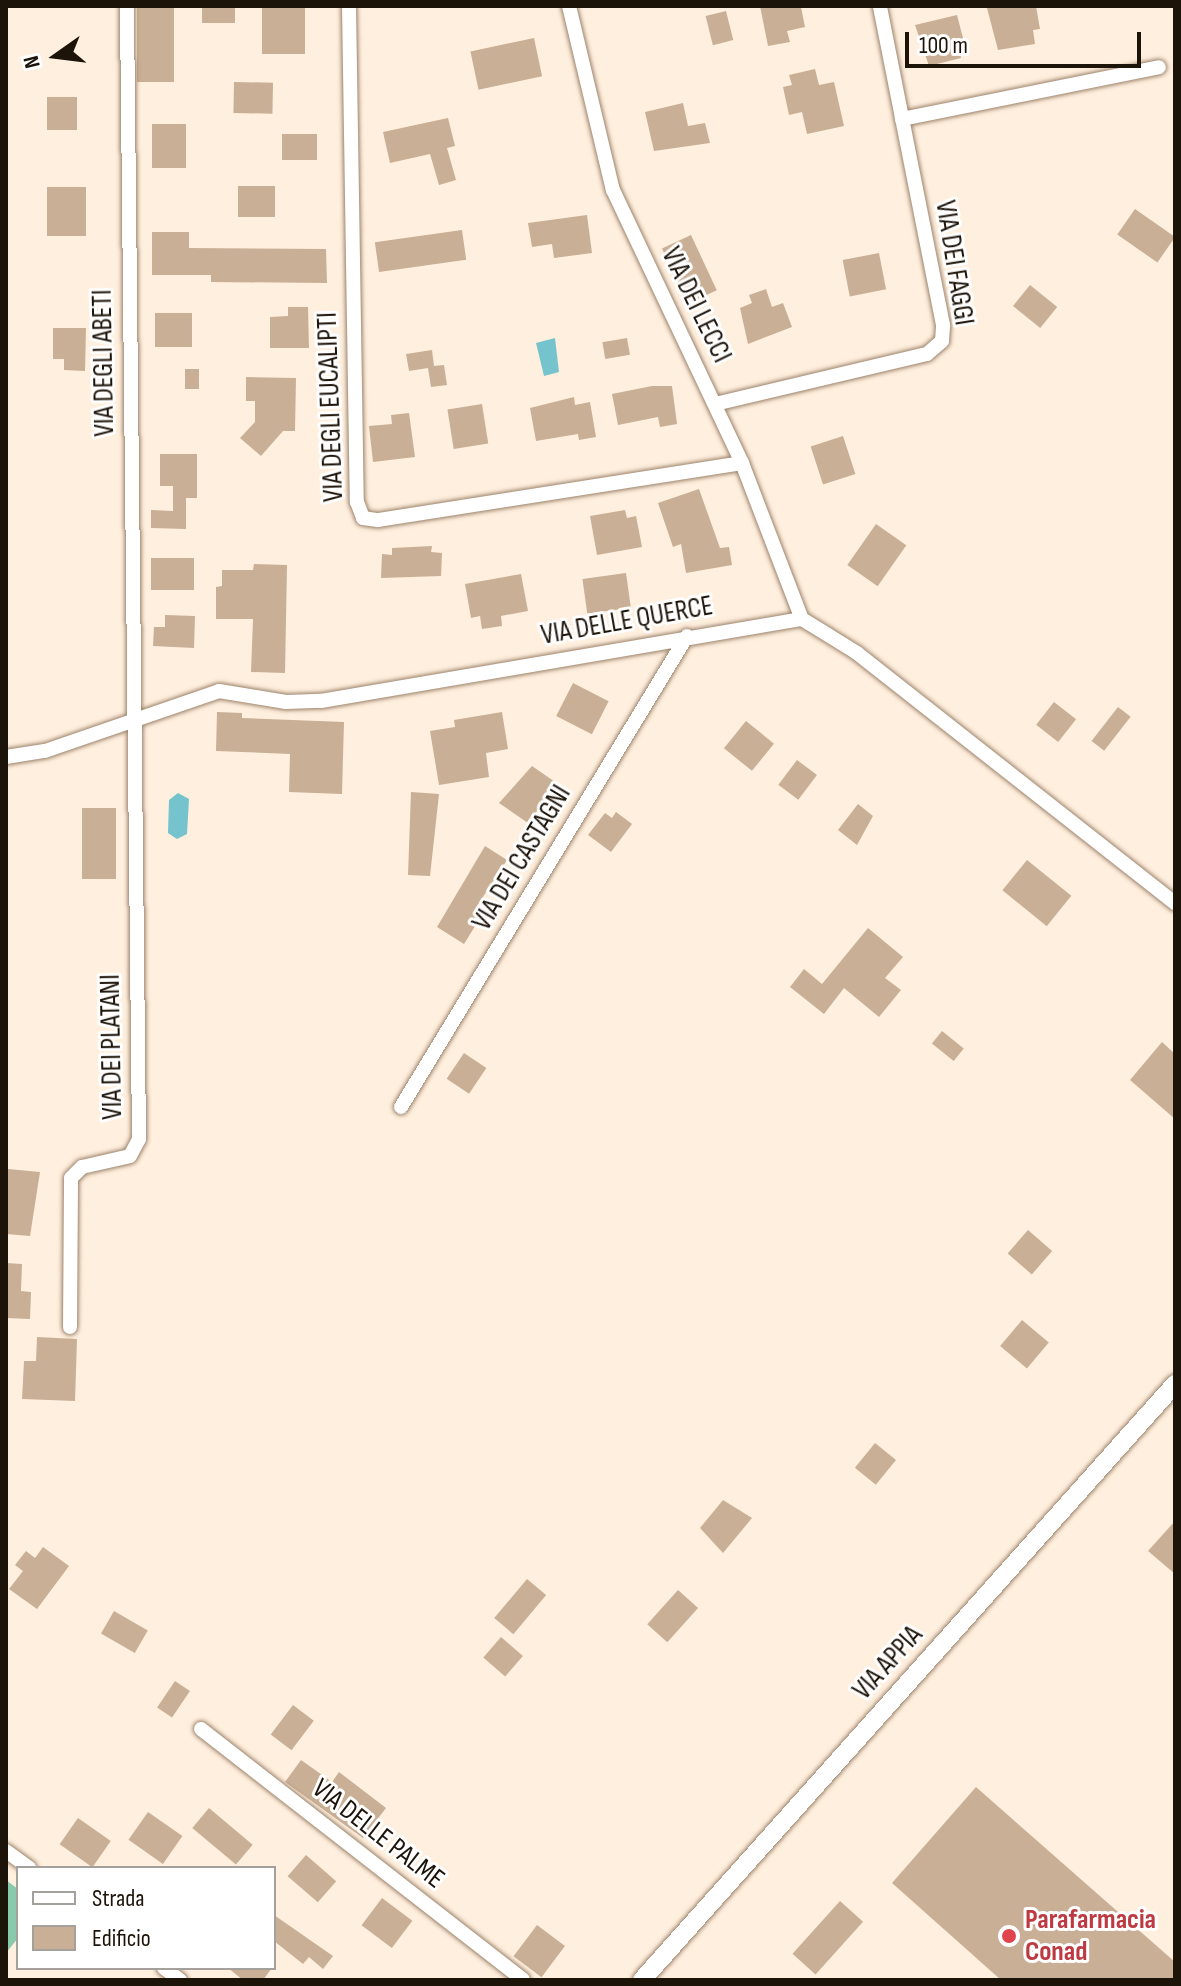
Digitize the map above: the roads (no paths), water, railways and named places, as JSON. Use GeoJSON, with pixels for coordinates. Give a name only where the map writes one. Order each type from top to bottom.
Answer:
{"type":"FeatureCollection","features":[{"type":"Feature","properties":{"kind":"street","name":"VIA DEGLI ABETI"},"geometry":{"type":"LineString","coordinates":[[127,6],[134,720]]}},
{"type":"Feature","properties":{"kind":"street","name":"VIA DEGLI EUCALIPTI"},"geometry":{"type":"LineString","coordinates":[[349,6],[357,502],[363,518],[378,520],[742,463]]}},
{"type":"Feature","properties":{"kind":"street","name":"VIA DEI LECCI"},"geometry":{"type":"LineString","coordinates":[[569,6],[609,178],[742,463],[802,619]]}},
{"type":"Feature","properties":{"kind":"street","name":"VIA DEI FAGGI"},"geometry":{"type":"LineString","coordinates":[[715,404],[927,354],[939,345],[943,329],[880,6]]}},
{"type":"Feature","properties":{"kind":"street"},"geometry":{"type":"LineString","coordinates":[[902,119],[1159,67]]}},
{"type":"Feature","properties":{"kind":"street","name":"VIA DELLE QUERCE"},"geometry":{"type":"LineString","coordinates":[[6,757],[45,751],[219,691],[286,702],[321,701],[687,636],[802,619]]}},
{"type":"Feature","properties":{"kind":"street"},"geometry":{"type":"LineString","coordinates":[[802,619],[851,648],[1175,903]]}},
{"type":"Feature","properties":{"kind":"street","name":"VIA DEI CASTAGNI"},"geometry":{"type":"LineString","coordinates":[[401,1107],[687,636]]}},
{"type":"Feature","properties":{"kind":"street","name":"VIA DEI PLATANI"},"geometry":{"type":"LineString","coordinates":[[70,1327],[71,1178],[82,1167],[130,1156],[139,1139],[134,720]]}},
{"type":"Feature","properties":{"kind":"street","name":"VIA APPIA"},"geometry":{"type":"LineString","coordinates":[[642,1980],[1175,1384]]}},
{"type":"Feature","properties":{"kind":"street","name":"VIA DELLE PALME"},"geometry":{"type":"LineString","coordinates":[[201,1729],[523,1980]]}},
{"type":"Feature","properties":{"kind":"street"},"geometry":{"type":"LineString","coordinates":[[6,1851],[26,1866]]}},
{"type":"Feature","properties":{"kind":"water"},"geometry":{"type":"Polygon","coordinates":[[[555,338],[559,372],[544,376],[536,343],[555,338]]]}},
{"type":"Feature","properties":{"kind":"water"},"geometry":{"type":"Polygon","coordinates":[[[178,793],[189,799],[187,834],[177,839],[168,833],[169,800],[178,793]]]}},
{"type":"Feature","properties":{"kind":"place","name":"Parafarmacia Conad"},"geometry":{"type":"Point","coordinates":[1009,1936]}}]}
